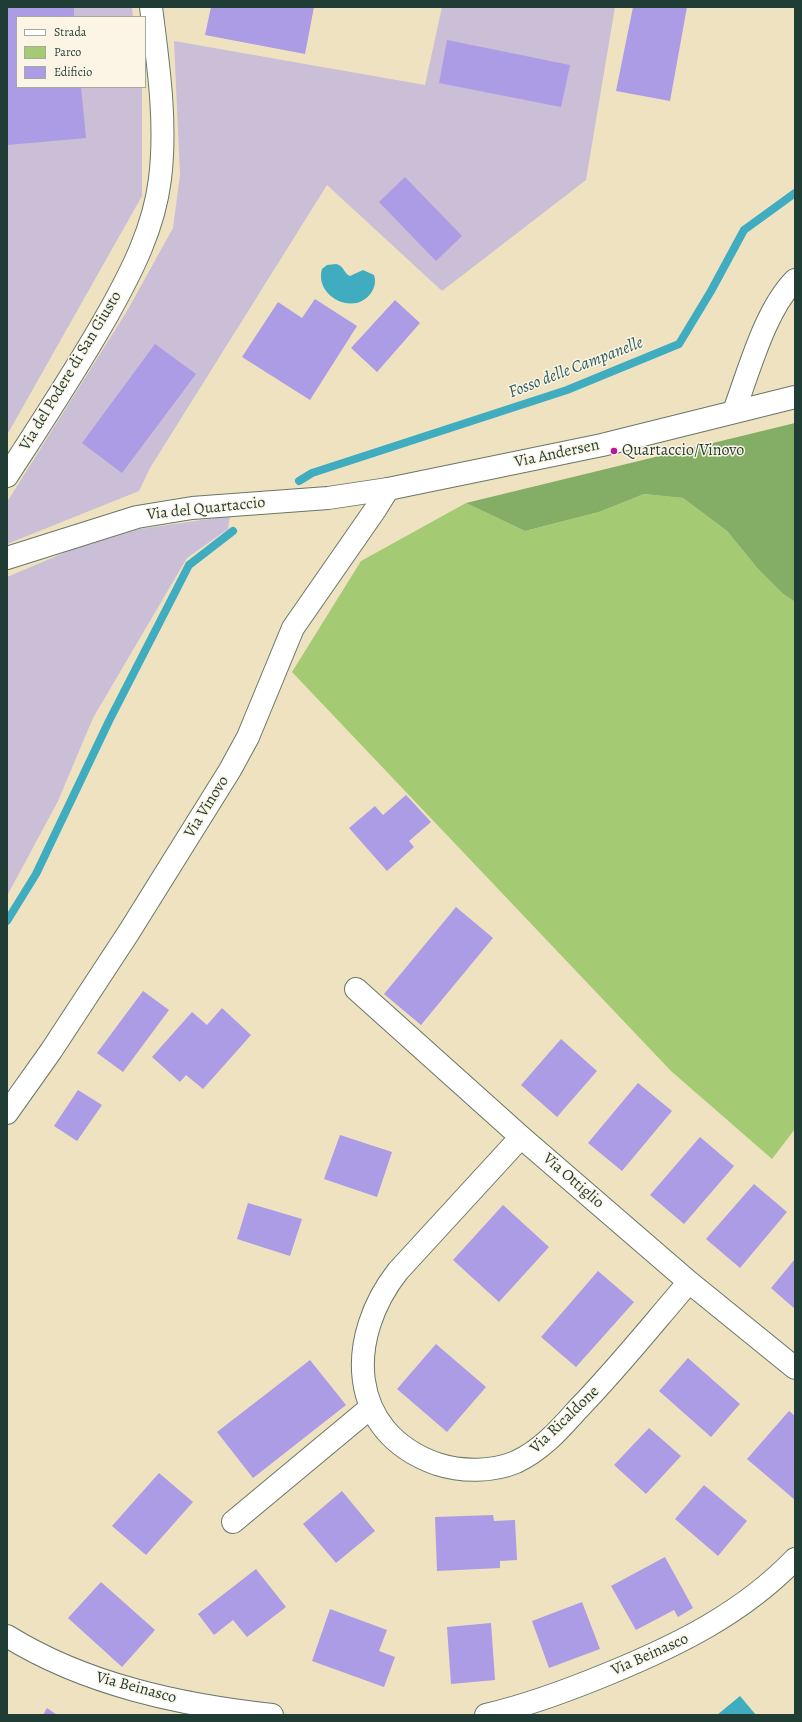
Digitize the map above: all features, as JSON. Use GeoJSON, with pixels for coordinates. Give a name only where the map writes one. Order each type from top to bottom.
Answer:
{"type":"FeatureCollection","features":[{"type":"Feature","properties":{"kind":"street","name":"Via del Podere di San Giusto"},"geometry":{"type":"LineString","coordinates":[[7,476],[89,349],[140,253],[147,234],[156,204],[162,157],[162,125],[158,68],[151,7]]}},
{"type":"Feature","properties":{"kind":"street"},"geometry":{"type":"LineString","coordinates":[[734,411],[768,319],[778,301],[795,280]]}},
{"type":"Feature","properties":{"kind":"street","name":"Via Andersen"},"geometry":{"type":"LineString","coordinates":[[388,490],[602,445],[795,397]]}},
{"type":"Feature","properties":{"kind":"street","name":"Via del Quartaccio"},"geometry":{"type":"LineString","coordinates":[[7,558],[137,517],[158,513],[214,505],[328,498],[388,490]]}},
{"type":"Feature","properties":{"kind":"street","name":"Via Vinovo"},"geometry":{"type":"LineString","coordinates":[[7,1113],[125,938],[230,770],[248,737],[293,628],[388,490]]}},
{"type":"Feature","properties":{"kind":"street","name":"Via Ottiglio"},"geometry":{"type":"LineString","coordinates":[[356,989],[521,1137],[689,1282],[795,1368]]}},
{"type":"Feature","properties":{"kind":"street","name":"Via Ricaldone"},"geometry":{"type":"LineString","coordinates":[[521,1137],[407,1260],[390,1281],[382,1294],[368,1330],[362,1362],[363,1376],[370,1408],[380,1425],[395,1440],[411,1451],[430,1461],[453,1469],[470,1470],[500,1466],[527,1456],[554,1435],[601,1386],[689,1282]]}},
{"type":"Feature","properties":{"kind":"street"},"geometry":{"type":"LineString","coordinates":[[233,1522],[370,1408]]}},
{"type":"Feature","properties":{"kind":"street","name":"Via Beinasco"},"geometry":{"type":"LineString","coordinates":[[486,1715],[524,1706],[555,1695],[639,1661],[690,1638],[720,1619],[778,1577],[795,1559]]}},
{"type":"Feature","properties":{"kind":"street","name":"Via Beinasco"},"geometry":{"type":"LineString","coordinates":[[7,1636],[60,1664],[131,1689],[176,1699],[272,1715]]}},
{"type":"Feature","properties":{"kind":"shaded area"},"geometry":{"type":"Polygon","coordinates":[[[7,7],[132,7],[133,16],[16,16],[16,88],[142,88],[142,196],[7,435],[7,7]]]}},
{"type":"Feature","properties":{"kind":"shaded area"},"geometry":{"type":"Polygon","coordinates":[[[442,7],[615,7],[586,180],[442,291],[327,185],[150,468],[139,491],[7,544],[7,502],[127,311],[173,228],[180,175],[174,41],[425,85],[442,7]]]}},
{"type":"Feature","properties":{"kind":"shaded area"},"geometry":{"type":"Polygon","coordinates":[[[230,516],[228,529],[187,558],[93,718],[58,801],[7,896],[7,577],[71,550],[140,529],[230,516]]]}},
{"type":"Feature","properties":{"kind":"green space"},"geometry":{"type":"Polygon","coordinates":[[[795,423],[795,602],[783,594],[758,569],[727,531],[683,498],[644,494],[599,512],[525,531],[466,503],[795,423]]]}},
{"type":"Feature","properties":{"kind":"green space"},"geometry":{"type":"Polygon","coordinates":[[[644,494],[683,498],[727,531],[758,569],[783,594],[795,602],[795,1129],[772,1159],[671,1071],[292,672],[361,561],[466,503],[525,531],[599,512],[644,494]]]}},
{"type":"Feature","properties":{"kind":"water"},"geometry":{"type":"Polygon","coordinates":[[[336,264],[341,266],[350,276],[363,270],[374,275],[375,284],[371,293],[364,300],[355,303],[346,303],[337,300],[324,288],[321,279],[322,269],[327,265],[336,264]]]}},
{"type":"Feature","properties":{"kind":"water"},"geometry":{"type":"Polygon","coordinates":[[[740,1696],[756,1715],[717,1715],[740,1696]]]}},
{"type":"Feature","properties":{"kind":"building"},"geometry":{"type":"Polygon","coordinates":[[[7,7],[74,7],[74,16],[16,16],[16,88],[81,88],[86,138],[7,145],[7,7]]]}},
{"type":"Feature","properties":{"kind":"building"},"geometry":{"type":"Polygon","coordinates":[[[211,7],[314,7],[305,54],[205,35],[211,7]]]}},
{"type":"Feature","properties":{"kind":"building"},"geometry":{"type":"Polygon","coordinates":[[[633,7],[687,7],[670,101],[616,91],[633,7]]]}},
{"type":"Feature","properties":{"kind":"building"},"geometry":{"type":"Polygon","coordinates":[[[447,40],[570,65],[561,107],[439,83],[447,40]]]}},
{"type":"Feature","properties":{"kind":"building"},"geometry":{"type":"Polygon","coordinates":[[[405,177],[462,236],[436,261],[379,202],[405,177]]]}},
{"type":"Feature","properties":{"kind":"building"},"geometry":{"type":"Polygon","coordinates":[[[315,299],[357,326],[310,400],[242,357],[278,302],[302,318],[315,299]]]}},
{"type":"Feature","properties":{"kind":"building"},"geometry":{"type":"Polygon","coordinates":[[[395,300],[420,323],[377,372],[351,348],[395,300]]]}},
{"type":"Feature","properties":{"kind":"building"},"geometry":{"type":"Polygon","coordinates":[[[155,344],[196,374],[122,473],[82,443],[155,344]]]}},
{"type":"Feature","properties":{"kind":"building"},"geometry":{"type":"Polygon","coordinates":[[[406,795],[431,822],[409,841],[414,847],[387,871],[349,828],[375,806],[383,815],[406,795]]]}},
{"type":"Feature","properties":{"kind":"building"},"geometry":{"type":"Polygon","coordinates":[[[456,907],[493,938],[421,1025],[384,994],[456,907]]]}},
{"type":"Feature","properties":{"kind":"building"},"geometry":{"type":"Polygon","coordinates":[[[143,991],[169,1010],[123,1072],[97,1053],[143,991]]]}},
{"type":"Feature","properties":{"kind":"building"},"geometry":{"type":"Polygon","coordinates":[[[222,1008],[251,1035],[203,1089],[186,1075],[180,1082],[152,1057],[192,1012],[207,1025],[222,1008]]]}},
{"type":"Feature","properties":{"kind":"building"},"geometry":{"type":"Polygon","coordinates":[[[561,1039],[597,1071],[557,1117],[521,1085],[561,1039]]]}},
{"type":"Feature","properties":{"kind":"building"},"geometry":{"type":"Polygon","coordinates":[[[638,1083],[672,1111],[622,1171],[588,1143],[638,1083]]]}},
{"type":"Feature","properties":{"kind":"building"},"geometry":{"type":"Polygon","coordinates":[[[78,1090],[102,1105],[77,1141],[54,1126],[78,1090]]]}},
{"type":"Feature","properties":{"kind":"building"},"geometry":{"type":"Polygon","coordinates":[[[340,1135],[392,1152],[377,1197],[324,1179],[340,1135]]]}},
{"type":"Feature","properties":{"kind":"building"},"geometry":{"type":"Polygon","coordinates":[[[700,1137],[734,1166],[684,1224],[650,1195],[700,1137]]]}},
{"type":"Feature","properties":{"kind":"building"},"geometry":{"type":"Polygon","coordinates":[[[754,1184],[787,1212],[740,1268],[706,1239],[754,1184]]]}},
{"type":"Feature","properties":{"kind":"building"},"geometry":{"type":"Polygon","coordinates":[[[248,1203],[302,1219],[290,1256],[237,1239],[248,1203]]]}},
{"type":"Feature","properties":{"kind":"building"},"geometry":{"type":"Polygon","coordinates":[[[503,1205],[549,1247],[499,1302],[453,1260],[503,1205]]]}},
{"type":"Feature","properties":{"kind":"building"},"geometry":{"type":"Polygon","coordinates":[[[795,1259],[795,1309],[771,1288],[795,1259]]]}},
{"type":"Feature","properties":{"kind":"building"},"geometry":{"type":"Polygon","coordinates":[[[598,1271],[634,1302],[576,1367],[541,1337],[598,1271]]]}},
{"type":"Feature","properties":{"kind":"building"},"geometry":{"type":"Polygon","coordinates":[[[436,1344],[486,1387],[447,1432],[397,1389],[436,1344]]]}},
{"type":"Feature","properties":{"kind":"building"},"geometry":{"type":"Polygon","coordinates":[[[688,1358],[740,1404],[711,1437],[659,1391],[688,1358]]]}},
{"type":"Feature","properties":{"kind":"building"},"geometry":{"type":"Polygon","coordinates":[[[310,1360],[346,1405],[253,1478],[217,1432],[310,1360]]]}},
{"type":"Feature","properties":{"kind":"building"},"geometry":{"type":"Polygon","coordinates":[[[789,1411],[795,1416],[795,1500],[747,1459],[789,1411]]]}},
{"type":"Feature","properties":{"kind":"building"},"geometry":{"type":"Polygon","coordinates":[[[649,1428],[681,1456],[646,1494],[614,1465],[649,1428]]]}},
{"type":"Feature","properties":{"kind":"building"},"geometry":{"type":"Polygon","coordinates":[[[159,1473],[193,1502],[146,1555],[112,1526],[159,1473]]]}},
{"type":"Feature","properties":{"kind":"building"},"geometry":{"type":"Polygon","coordinates":[[[704,1485],[747,1521],[718,1556],[675,1519],[704,1485]]]}},
{"type":"Feature","properties":{"kind":"building"},"geometry":{"type":"Polygon","coordinates":[[[342,1491],[375,1531],[336,1563],[303,1524],[342,1491]]]}},
{"type":"Feature","properties":{"kind":"building"},"geometry":{"type":"Polygon","coordinates":[[[493,1515],[494,1521],[515,1520],[517,1560],[500,1561],[500,1568],[437,1571],[435,1517],[493,1515]]]}},
{"type":"Feature","properties":{"kind":"building"},"geometry":{"type":"Polygon","coordinates":[[[665,1557],[693,1608],[678,1617],[674,1610],[636,1630],[611,1586],[665,1557]]]}},
{"type":"Feature","properties":{"kind":"building"},"geometry":{"type":"Polygon","coordinates":[[[256,1569],[286,1607],[247,1637],[233,1620],[214,1635],[198,1614],[256,1569]]]}},
{"type":"Feature","properties":{"kind":"building"},"geometry":{"type":"Polygon","coordinates":[[[101,1582],[155,1630],[122,1667],[68,1618],[101,1582]]]}},
{"type":"Feature","properties":{"kind":"building"},"geometry":{"type":"Polygon","coordinates":[[[582,1602],[600,1649],[549,1668],[532,1621],[582,1602]]]}},
{"type":"Feature","properties":{"kind":"building"},"geometry":{"type":"Polygon","coordinates":[[[330,1609],[387,1630],[379,1651],[395,1657],[384,1687],[312,1661],[330,1609]]]}},
{"type":"Feature","properties":{"kind":"building"},"geometry":{"type":"Polygon","coordinates":[[[491,1623],[495,1680],[451,1684],[447,1627],[491,1623]]]}},
{"type":"Feature","properties":{"kind":"building"},"geometry":{"type":"Polygon","coordinates":[[[47,1708],[57,1715],[43,1715],[47,1708]]]}},
{"type":"Feature","properties":{"kind":"waterway","name":"Fosso delle Campanelle"},"geometry":{"type":"LineString","coordinates":[[299,481],[312,473],[567,390],[679,344],[711,291],[744,230],[795,193]]}},
{"type":"Feature","properties":{"kind":"waterway"},"geometry":{"type":"LineString","coordinates":[[7,921],[36,874],[109,721],[189,565],[233,531]]}},
{"type":"Feature","properties":{"kind":"place","name":"Quartaccio/Vinovo"},"geometry":{"type":"Point","coordinates":[614,451]}}]}
